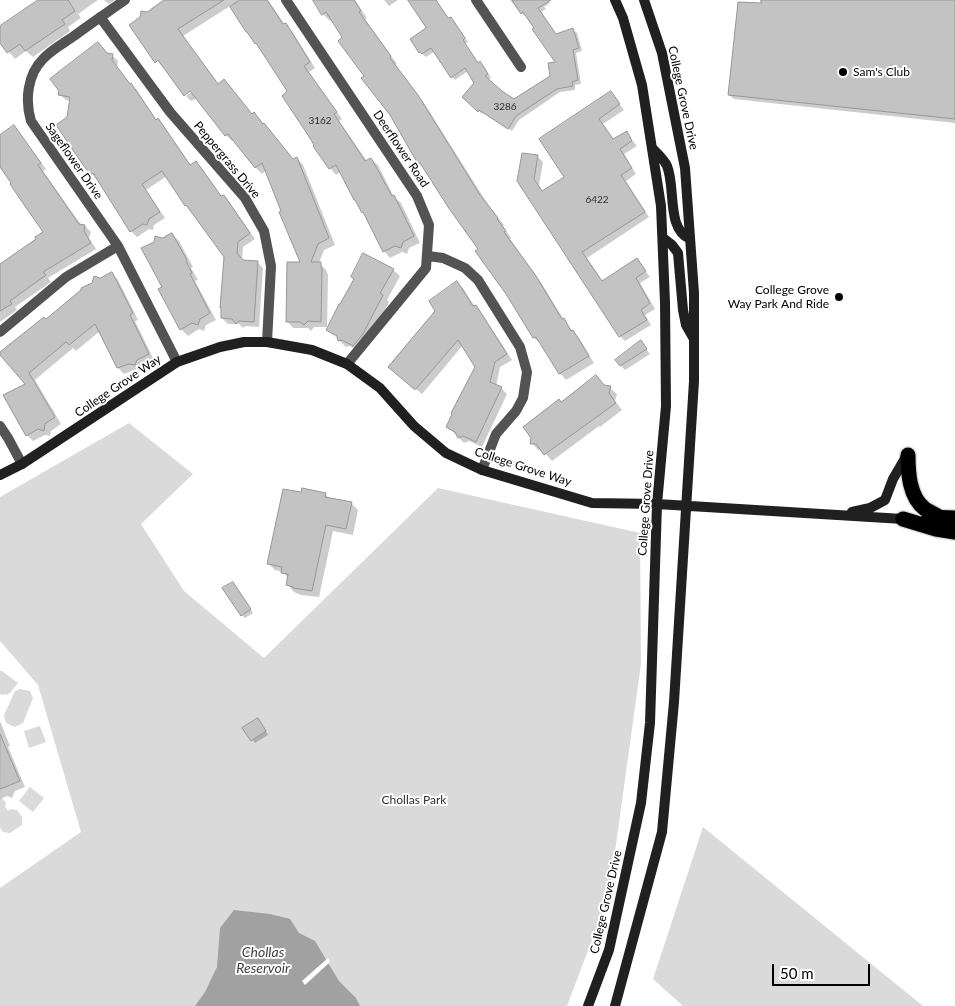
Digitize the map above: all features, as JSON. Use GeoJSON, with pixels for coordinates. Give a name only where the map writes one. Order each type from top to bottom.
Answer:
{"type":"FeatureCollection","features":[{"type":"Feature","properties":{"kind":"highway"},"geometry":{"type":"LineString","coordinates":[[908,455],[911,484],[917,500],[924,509],[939,517]]}},
{"type":"Feature","properties":{"kind":"highway"},"geometry":{"type":"LineString","coordinates":[[903,519],[955,518]]}},
{"type":"Feature","properties":{"kind":"highway"},"geometry":{"type":"LineString","coordinates":[[903,519],[936,529],[955,532]]}},
{"type":"Feature","properties":{"kind":"main road","name":"College Grove Drive"},"geometry":{"type":"LineString","coordinates":[[588,1006],[609,950],[641,803],[650,723],[657,504],[666,406],[661,206],[642,85],[623,18],[615,0]]}},
{"type":"Feature","properties":{"kind":"main road","name":"College Grove Drive"},"geometry":{"type":"LineString","coordinates":[[615,1006],[662,832],[675,688],[694,381],[694,292],[685,168],[662,53],[644,0]]}},
{"type":"Feature","properties":{"kind":"main road"},"geometry":{"type":"LineString","coordinates":[[652,148],[668,166],[676,224],[682,234],[690,239]]}},
{"type":"Feature","properties":{"kind":"main road"},"geometry":{"type":"LineString","coordinates":[[663,238],[678,253],[686,325],[694,340]]}},
{"type":"Feature","properties":{"kind":"main road","name":"College Grove Way"},"geometry":{"type":"LineString","coordinates":[[0,475],[22,464],[177,362],[220,347],[244,342],[267,342],[312,350],[347,364],[380,388],[414,426],[446,453],[482,470],[592,503],[657,504],[903,519]]}},
{"type":"Feature","properties":{"kind":"main road"},"geometry":{"type":"LineString","coordinates":[[839,515],[870,508],[885,500],[893,479],[908,455]]}},
{"type":"Feature","properties":{"kind":"street","name":"Sageflower Drive"},"geometry":{"type":"LineString","coordinates":[[125,0],[43,59],[32,76],[29,86],[28,104],[31,122],[118,246],[177,362]]}},
{"type":"Feature","properties":{"kind":"street","name":"Deerflower Road"},"geometry":{"type":"LineString","coordinates":[[286,0],[418,196],[429,225],[426,268],[347,364]]}},
{"type":"Feature","properties":{"kind":"street"},"geometry":{"type":"LineString","coordinates":[[476,0],[521,67]]}},
{"type":"Feature","properties":{"kind":"street","name":"Peppergrass Drive"},"geometry":{"type":"LineString","coordinates":[[100,17],[170,112],[245,198],[264,231],[271,266],[267,342]]}},
{"type":"Feature","properties":{"kind":"street"},"geometry":{"type":"LineString","coordinates":[[0,332],[66,277],[118,246]]}},
{"type":"Feature","properties":{"kind":"street"},"geometry":{"type":"LineString","coordinates":[[428,256],[443,258],[465,268],[478,280],[520,347],[527,372],[522,398],[516,411],[496,434],[482,470]]}},
{"type":"Feature","properties":{"kind":"street"},"geometry":{"type":"LineString","coordinates":[[0,426],[22,464]]}},
{"type":"Feature","properties":{"kind":"green space","name":"Chollas Park"},"geometry":{"type":"Polygon","coordinates":[[[129,423],[193,474],[141,524],[184,591],[264,658],[438,488],[640,533],[641,664],[609,895],[567,1006],[0,1006],[0,888],[81,832],[38,685],[0,641],[0,497],[129,423]]]}},
{"type":"Feature","properties":{"kind":"green space"},"geometry":{"type":"Polygon","coordinates":[[[0,671],[18,683],[9,694],[0,694],[0,671]]]}},
{"type":"Feature","properties":{"kind":"green space"},"geometry":{"type":"Polygon","coordinates":[[[20,689],[30,691],[33,698],[23,723],[15,727],[6,723],[4,715],[15,691],[20,689]]]}},
{"type":"Feature","properties":{"kind":"green space"},"geometry":{"type":"Polygon","coordinates":[[[40,726],[46,742],[29,748],[24,731],[40,726]]]}},
{"type":"Feature","properties":{"kind":"green space"},"geometry":{"type":"Polygon","coordinates":[[[30,787],[44,798],[33,812],[19,801],[30,787]]]}},
{"type":"Feature","properties":{"kind":"green space"},"geometry":{"type":"Polygon","coordinates":[[[0,798],[6,803],[5,807],[8,811],[10,809],[17,810],[22,817],[22,825],[10,833],[3,832],[0,828],[0,798]]]}},
{"type":"Feature","properties":{"kind":"green space"},"geometry":{"type":"Polygon","coordinates":[[[703,827],[923,1006],[683,1006],[653,979],[703,827]]]}},
{"type":"Feature","properties":{"kind":"water","name":"Chollas Reservoir"},"geometry":{"type":"Polygon","coordinates":[[[234,910],[270,914],[290,919],[299,933],[315,941],[339,981],[356,998],[360,1006],[195,1006],[205,992],[217,967],[220,928],[234,910]]]}},
{"type":"Feature","properties":{"kind":"pier"},"geometry":{"type":"Polygon","coordinates":[[[328,958],[330,962],[305,985],[302,981],[328,958]]]}},
{"type":"Feature","properties":{"kind":"building"},"geometry":{"type":"Polygon","coordinates":[[[38,0],[68,0],[75,11],[62,20],[65,24],[25,51],[20,44],[7,53],[0,43],[0,26],[38,0]]]}},
{"type":"Feature","properties":{"kind":"building"},"geometry":{"type":"Polygon","coordinates":[[[164,0],[224,0],[178,29],[218,84],[224,79],[252,114],[254,112],[293,159],[297,157],[329,238],[318,244],[311,262],[321,262],[322,268],[321,322],[308,321],[304,325],[300,322],[286,322],[287,262],[300,262],[279,212],[281,211],[262,163],[255,168],[228,134],[225,136],[190,91],[184,96],[158,60],[155,63],[129,25],[140,17],[141,11],[147,12],[164,0]]]}},
{"type":"Feature","properties":{"kind":"building"},"geometry":{"type":"Polygon","coordinates":[[[240,0],[267,0],[283,24],[286,23],[310,62],[304,66],[337,112],[334,114],[365,161],[371,158],[392,196],[394,195],[414,236],[403,242],[401,248],[395,246],[383,252],[336,165],[329,169],[313,146],[282,96],[287,91],[230,7],[240,0]]]}},
{"type":"Feature","properties":{"kind":"building"},"geometry":{"type":"Polygon","coordinates":[[[313,0],[354,0],[361,11],[359,12],[418,95],[480,195],[498,218],[506,231],[504,232],[536,276],[562,319],[564,318],[571,331],[573,330],[589,356],[559,374],[536,337],[533,338],[506,294],[475,251],[478,249],[420,163],[418,164],[390,115],[361,78],[364,76],[338,41],[342,37],[326,12],[322,15],[313,0]]]}},
{"type":"Feature","properties":{"kind":"building"},"geometry":{"type":"Polygon","coordinates":[[[408,0],[436,0],[448,18],[451,17],[465,38],[463,40],[478,63],[480,61],[488,74],[485,76],[514,99],[550,76],[548,63],[555,62],[532,29],[534,28],[523,12],[521,14],[512,0],[551,0],[538,8],[556,34],[573,28],[579,48],[573,50],[578,80],[572,82],[573,86],[557,89],[516,116],[508,129],[479,110],[478,112],[462,97],[474,83],[465,68],[451,78],[431,48],[422,54],[419,53],[410,39],[426,28],[408,0]]]}},
{"type":"Feature","properties":{"kind":"building","name":"Sam's Club"},"geometry":{"type":"Polygon","coordinates":[[[761,0],[955,0],[955,119],[728,95],[738,2],[761,3],[761,0]]]}},
{"type":"Feature","properties":{"kind":"building"},"geometry":{"type":"Polygon","coordinates":[[[98,42],[107,53],[113,54],[112,60],[131,83],[156,120],[158,118],[190,165],[196,161],[221,196],[224,195],[250,233],[238,242],[237,253],[243,260],[258,261],[254,322],[239,321],[236,324],[232,319],[221,318],[224,257],[185,206],[162,171],[142,184],[160,212],[149,219],[147,225],[143,224],[130,232],[93,173],[91,175],[83,165],[56,125],[67,117],[70,97],[58,95],[59,91],[50,79],[98,42]]]}},
{"type":"Feature","properties":{"kind":"building"},"geometry":{"type":"Polygon","coordinates":[[[611,91],[620,104],[599,119],[613,139],[627,131],[632,141],[620,149],[632,168],[621,175],[645,212],[582,252],[602,281],[637,258],[646,271],[636,278],[650,303],[641,310],[647,320],[619,337],[517,181],[522,153],[538,155],[534,179],[542,191],[564,177],[539,139],[611,91]]]}},
{"type":"Feature","properties":{"kind":"building"},"geometry":{"type":"Polygon","coordinates":[[[14,125],[41,163],[38,165],[79,224],[85,225],[84,231],[91,243],[43,272],[46,275],[10,301],[12,304],[0,311],[0,264],[43,232],[0,167],[0,135],[14,125]]]}},
{"type":"Feature","properties":{"kind":"building"},"geometry":{"type":"Polygon","coordinates":[[[172,233],[187,260],[192,273],[190,274],[210,313],[200,319],[198,325],[192,323],[180,330],[158,289],[162,287],[141,248],[154,242],[155,236],[162,238],[172,233]]]}},
{"type":"Feature","properties":{"kind":"building"},"geometry":{"type":"Polygon","coordinates":[[[363,253],[394,269],[380,293],[383,295],[363,334],[353,346],[342,340],[338,341],[337,336],[326,330],[354,279],[351,277],[363,253]]]}},
{"type":"Feature","properties":{"kind":"building"},"geometry":{"type":"Polygon","coordinates":[[[112,272],[133,313],[130,315],[149,354],[137,360],[135,365],[129,364],[117,368],[95,324],[69,345],[66,342],[29,373],[55,417],[45,424],[44,431],[38,429],[26,436],[3,395],[25,384],[0,355],[0,352],[44,317],[46,319],[81,288],[92,283],[94,276],[100,278],[112,272]]]}},
{"type":"Feature","properties":{"kind":"building"},"geometry":{"type":"Polygon","coordinates":[[[457,281],[473,306],[476,305],[507,354],[495,362],[490,382],[502,387],[476,442],[463,436],[458,438],[455,432],[446,427],[451,413],[475,367],[458,340],[416,389],[388,367],[435,311],[429,301],[457,281]]]}},
{"type":"Feature","properties":{"kind":"building"},"geometry":{"type":"Polygon","coordinates":[[[641,340],[647,349],[620,366],[615,360],[641,340]]]}},
{"type":"Feature","properties":{"kind":"building"},"geometry":{"type":"Polygon","coordinates":[[[596,375],[604,385],[611,386],[609,393],[616,403],[544,455],[536,444],[530,444],[531,438],[523,427],[559,399],[561,402],[596,375]]]}},
{"type":"Feature","properties":{"kind":"building"},"geometry":{"type":"Polygon","coordinates":[[[302,488],[326,493],[325,497],[352,502],[346,529],[326,525],[312,591],[286,585],[288,574],[281,573],[282,567],[267,564],[283,489],[301,492],[302,488]]]}},
{"type":"Feature","properties":{"kind":"building"},"geometry":{"type":"Polygon","coordinates":[[[233,582],[251,609],[241,616],[222,588],[233,582]]]}},
{"type":"Feature","properties":{"kind":"building"},"geometry":{"type":"Polygon","coordinates":[[[258,718],[266,731],[251,741],[242,728],[258,718]]]}},
{"type":"Feature","properties":{"kind":"building"},"geometry":{"type":"Polygon","coordinates":[[[0,734],[20,781],[0,789],[0,734]]]}},
{"type":"Feature","properties":{"kind":"place","name":"Sam's Club"},"geometry":{"type":"Point","coordinates":[843,72]}},
{"type":"Feature","properties":{"kind":"place","name":"College Grove Way Park And Ride"},"geometry":{"type":"Point","coordinates":[839,297]}}]}
